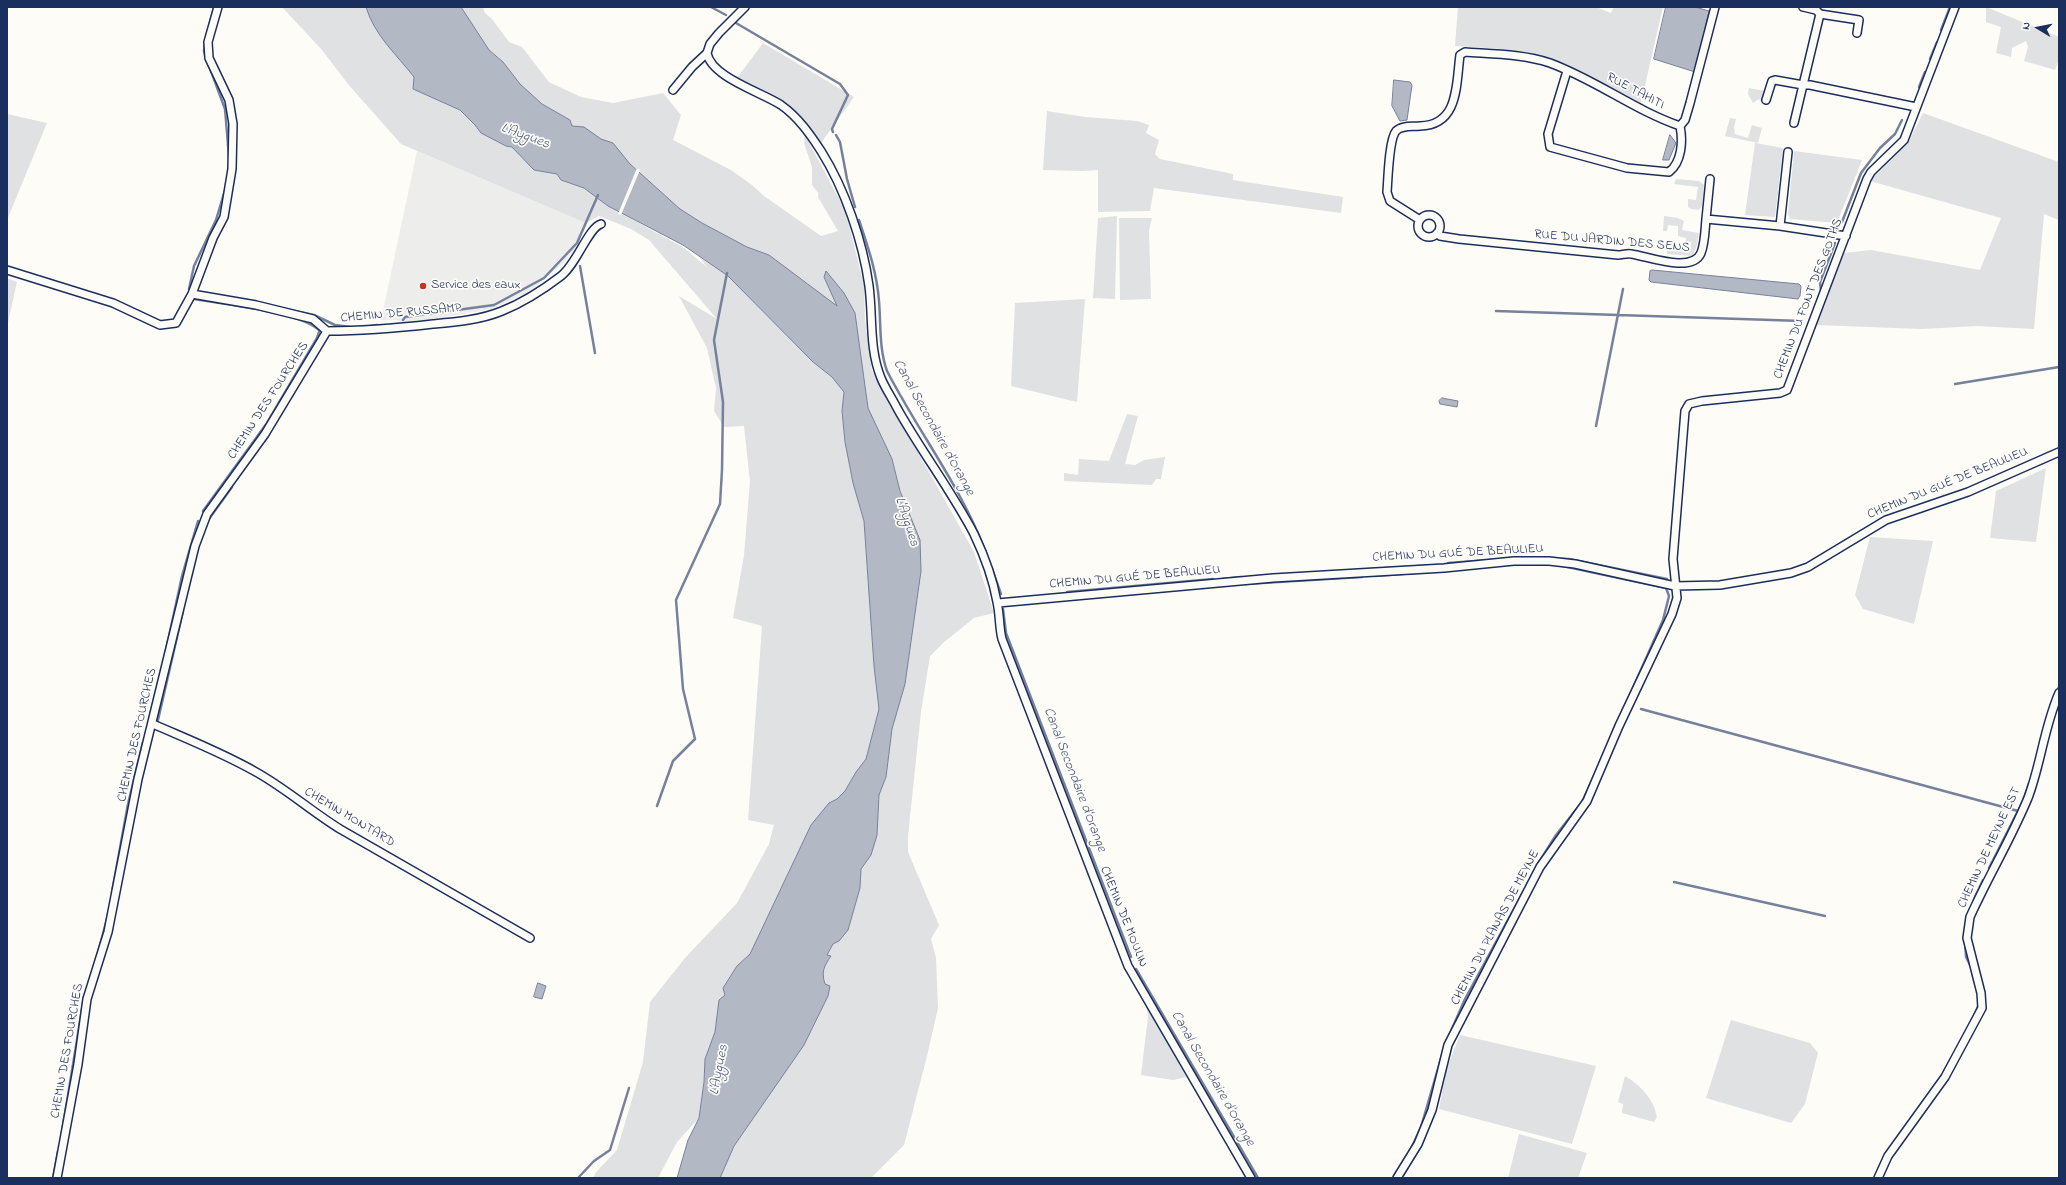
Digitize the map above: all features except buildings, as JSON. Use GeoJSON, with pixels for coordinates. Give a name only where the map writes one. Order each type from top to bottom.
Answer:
{"type":"FeatureCollection","features":[{"type":"Feature","properties":{"kind":"street"},"geometry":{"type":"LineString","coordinates":[[7,270],[114,303],[160,325],[176,323],[192,294],[213,238],[224,217],[232,169],[233,124],[229,100],[209,58],[208,42],[218,7]]}},
{"type":"Feature","properties":{"kind":"street"},"geometry":{"type":"LineString","coordinates":[[673,90],[692,67],[706,54],[710,44],[719,33],[744,7]]}},
{"type":"Feature","properties":{"kind":"street"},"geometry":{"type":"LineString","coordinates":[[1567,71],[1548,134],[1550,147],[1627,168],[1669,172],[1673,169],[1679,155],[1683,139],[1680,126],[1685,120],[1690,103],[1715,7]]}},
{"type":"Feature","properties":{"kind":"street"},"geometry":{"type":"LineString","coordinates":[[1803,7],[1816,10],[1820,14],[1859,20],[1857,33]]}},
{"type":"Feature","properties":{"kind":"street","name":"CHEMIN DU FONT DES GOTHS"},"geometry":{"type":"LineString","coordinates":[[1675,586],[1673,559],[1685,411],[1689,404],[1702,401],[1780,393],[1787,390],[1867,179],[1871,172],[1904,140],[1955,7]]}},
{"type":"Feature","properties":{"kind":"street"},"geometry":{"type":"LineString","coordinates":[[1794,123],[1820,14]]}},
{"type":"Feature","properties":{"kind":"street","name":"RUE TAHITI"},"geometry":{"type":"LineString","coordinates":[[1420,220],[1390,201],[1388,197],[1387,192],[1393,140],[1396,132],[1400,129],[1407,126],[1430,125],[1446,116],[1452,107],[1454,100],[1460,55],[1465,52],[1532,58],[1567,71],[1657,118],[1680,126]]}},
{"type":"Feature","properties":{"kind":"street","name":"CHEMIN DE MOULIN"},"geometry":{"type":"LineString","coordinates":[[706,54],[710,64],[723,74],[781,105],[796,118],[809,133],[833,172],[850,214],[869,284],[873,348],[882,379],[922,450],[956,502],[974,536],[999,602],[999,625],[1002,639],[1125,958],[1251,1178]]}},
{"type":"Feature","properties":{"kind":"street"},"geometry":{"type":"LineString","coordinates":[[1766,100],[1772,81],[1775,80],[1810,85],[1916,107]]}},
{"type":"Feature","properties":{"kind":"street"},"geometry":{"type":"LineString","coordinates":[[1780,226],[1788,152]]}},
{"type":"Feature","properties":{"kind":"street","name":"RUE DU JARDIN DES SENS"},"geometry":{"type":"LineString","coordinates":[[1420,220],[1418,227],[1424,236],[1431,237],[1437,233],[1440,236],[1459,239],[1618,256],[1631,254],[1652,259],[1688,263],[1696,260],[1702,252],[1710,179]]}},
{"type":"Feature","properties":{"kind":"street"},"geometry":{"type":"LineString","coordinates":[[1420,220],[1429,216],[1435,218],[1439,223],[1437,233]]}},
{"type":"Feature","properties":{"kind":"street"},"geometry":{"type":"LineString","coordinates":[[1706,219],[1780,226],[1846,236]]}},
{"type":"Feature","properties":{"kind":"street","name":"CHEMIN DE RUSSAMP"},"geometry":{"type":"LineString","coordinates":[[192,294],[256,305],[313,319],[327,331],[373,331],[469,320],[503,311],[562,276],[571,266],[593,228],[601,224]]}},
{"type":"Feature","properties":{"kind":"street","name":"CHEMIN DES FOURCHES"},"geometry":{"type":"LineString","coordinates":[[57,1178],[78,1064],[87,999],[108,932],[138,779],[153,724],[189,568],[204,520],[218,497],[265,434],[327,331]]}},
{"type":"Feature","properties":{"kind":"street","name":"CHEMIN DU GUÉ DE BEAULIEU"},"geometry":{"type":"LineString","coordinates":[[999,602],[1273,578],[1444,568],[1514,561],[1548,561],[1575,564],[1675,586],[1720,585],[1796,571],[1808,566],[1886,520],[1968,492],[2059,452]]}},
{"type":"Feature","properties":{"kind":"street","name":"CHEMIN DU PLANAS DE MEYNE"},"geometry":{"type":"LineString","coordinates":[[1397,1178],[1418,1144],[1432,1110],[1448,1045],[1540,867],[1587,801],[1672,614],[1677,598],[1675,586]]}},
{"type":"Feature","properties":{"kind":"street","name":"CHEMIN DE MEYNE EST"},"geometry":{"type":"LineString","coordinates":[[1878,1178],[1892,1151],[1945,1077],[1982,1008],[1981,993],[1967,938],[1970,917],[2027,799],[2037,772],[2053,706],[2059,693]]}},
{"type":"Feature","properties":{"kind":"street","name":"CHEMIN MONTARD"},"geometry":{"type":"LineString","coordinates":[[153,724],[258,772],[333,825],[530,938]]}},
{"type":"Feature","properties":{"kind":"shaded area"},"geometry":{"type":"Polygon","coordinates":[[[282,7],[366,7],[374,27],[380,36],[414,77],[413,89],[460,110],[481,133],[506,146],[512,147],[534,170],[557,174],[561,180],[584,188],[608,206],[684,248],[707,267],[699,257],[728,276],[813,362],[832,377],[844,392],[842,411],[845,442],[853,483],[864,521],[874,666],[879,709],[866,759],[856,772],[845,791],[837,799],[829,803],[811,825],[750,954],[737,966],[723,988],[725,995],[719,1000],[715,1032],[705,1059],[704,1082],[699,1118],[677,1142],[658,1178],[593,1178],[596,1172],[617,1150],[643,1062],[650,1002],[685,958],[737,903],[769,844],[774,825],[748,820],[762,626],[733,618],[744,555],[750,482],[744,426],[724,427],[714,411],[716,388],[707,348],[679,296],[717,319],[649,240],[631,229],[599,216],[586,223],[401,144],[348,84],[322,50],[282,7]]]}},
{"type":"Feature","properties":{"kind":"shaded area"},"geometry":{"type":"Polygon","coordinates":[[[462,7],[483,7],[485,13],[492,19],[509,42],[522,47],[549,82],[581,97],[613,103],[663,93],[681,115],[673,140],[731,170],[752,185],[764,196],[821,236],[838,231],[818,197],[818,193],[812,185],[812,167],[804,143],[805,135],[845,210],[864,285],[865,320],[872,371],[974,552],[994,613],[974,618],[943,643],[930,656],[921,712],[908,836],[908,852],[939,925],[931,939],[936,958],[938,1008],[904,1145],[871,1178],[720,1178],[734,1146],[804,1045],[822,1009],[825,984],[821,975],[825,964],[831,956],[827,955],[833,944],[839,941],[851,919],[860,888],[861,869],[871,855],[879,795],[886,777],[892,729],[905,684],[919,588],[911,521],[900,491],[892,459],[868,408],[857,327],[844,293],[826,271],[824,277],[838,307],[769,255],[747,247],[702,223],[680,209],[630,164],[613,143],[601,139],[584,127],[572,126],[570,120],[542,104],[520,84],[503,62],[489,50],[469,22],[462,7]]]}},
{"type":"Feature","properties":{"kind":"shaded area"},"geometry":{"type":"Polygon","coordinates":[[[1458,7],[1596,7],[1611,13],[1614,7],[1663,7],[1641,103],[1556,61],[1503,49],[1455,46],[1458,7]]]}},
{"type":"Feature","properties":{"kind":"shaded area"},"geometry":{"type":"Polygon","coordinates":[[[1986,7],[2059,37],[2059,59],[2055,70],[2024,61],[2028,47],[2026,41],[2012,48],[2011,57],[1996,53],[2001,27],[1986,22],[1986,7]]]}},
{"type":"Feature","properties":{"kind":"shaded area"},"geometry":{"type":"Polygon","coordinates":[[[763,43],[854,97],[821,143],[790,107],[737,78],[763,43]]]}},
{"type":"Feature","properties":{"kind":"shaded area"},"geometry":{"type":"Polygon","coordinates":[[[1749,88],[1765,91],[1762,104],[1759,99],[1753,103],[1748,94],[1749,88]]]}},
{"type":"Feature","properties":{"kind":"shaded area"},"geometry":{"type":"Polygon","coordinates":[[[1047,111],[1085,117],[1137,121],[1149,125],[1146,133],[1159,140],[1155,154],[1160,159],[1233,174],[1233,180],[1343,197],[1341,213],[1154,188],[1150,211],[1098,212],[1098,170],[1043,170],[1047,111]]]}},
{"type":"Feature","properties":{"kind":"shaded area"},"geometry":{"type":"Polygon","coordinates":[[[1923,113],[2059,162],[2059,220],[2044,214],[2034,329],[1977,326],[1922,329],[1816,325],[1844,253],[1871,250],[1980,270],[2001,218],[1870,181],[1909,141],[1923,113]]]}},
{"type":"Feature","properties":{"kind":"shaded area"},"geometry":{"type":"Polygon","coordinates":[[[7,114],[47,123],[7,220],[7,114]]]}},
{"type":"Feature","properties":{"kind":"shaded area"},"geometry":{"type":"Polygon","coordinates":[[[1730,118],[1736,119],[1734,128],[1735,134],[1748,138],[1752,125],[1762,128],[1758,143],[1725,136],[1730,118]]]}},
{"type":"Feature","properties":{"kind":"shaded area"},"geometry":{"type":"Polygon","coordinates":[[[1755,143],[1783,148],[1775,217],[1745,215],[1755,143]]]}},
{"type":"Feature","properties":{"kind":"shaded area"},"geometry":{"type":"Polygon","coordinates":[[[417,151],[587,223],[578,244],[565,262],[531,291],[492,309],[410,323],[396,320],[381,320],[417,151]]]}},
{"type":"Feature","properties":{"kind":"shaded area"},"geometry":{"type":"Polygon","coordinates":[[[1794,151],[1862,160],[1837,223],[1790,219],[1788,214],[1794,151]]]}},
{"type":"Feature","properties":{"kind":"shaded area"},"geometry":{"type":"Polygon","coordinates":[[[1676,179],[1699,181],[1704,185],[1702,206],[1699,210],[1688,207],[1688,199],[1696,200],[1698,187],[1674,184],[1676,179]]]}},
{"type":"Feature","properties":{"kind":"shaded area"},"geometry":{"type":"Polygon","coordinates":[[[1117,216],[1115,299],[1093,298],[1098,218],[1117,216]]]}},
{"type":"Feature","properties":{"kind":"shaded area"},"geometry":{"type":"Polygon","coordinates":[[[1664,216],[1678,218],[1684,221],[1682,230],[1699,233],[1696,249],[1692,256],[1667,254],[1667,251],[1674,251],[1677,248],[1691,248],[1691,242],[1686,241],[1686,238],[1678,236],[1678,226],[1668,225],[1667,231],[1663,231],[1664,216]]]}},
{"type":"Feature","properties":{"kind":"shaded area"},"geometry":{"type":"Polygon","coordinates":[[[1119,218],[1152,218],[1149,231],[1151,299],[1120,300],[1119,218]]]}},
{"type":"Feature","properties":{"kind":"shaded area"},"geometry":{"type":"Polygon","coordinates":[[[7,278],[17,282],[7,327],[7,278]]]}},
{"type":"Feature","properties":{"kind":"shaded area"},"geometry":{"type":"Polygon","coordinates":[[[1085,299],[1077,402],[1011,386],[1015,303],[1085,299]]]}},
{"type":"Feature","properties":{"kind":"shaded area"},"geometry":{"type":"Polygon","coordinates":[[[1127,414],[1138,416],[1125,464],[1135,465],[1144,460],[1165,457],[1161,479],[1156,479],[1152,485],[1064,481],[1064,473],[1078,475],[1079,459],[1109,461],[1127,414]]]}},
{"type":"Feature","properties":{"kind":"shaded area"},"geometry":{"type":"Polygon","coordinates":[[[2046,468],[2036,542],[1990,538],[1996,491],[2046,468]]]}},
{"type":"Feature","properties":{"kind":"shaded area"},"geometry":{"type":"Polygon","coordinates":[[[1870,537],[1933,541],[1914,624],[1863,609],[1855,595],[1870,537]]]}},
{"type":"Feature","properties":{"kind":"shaded area"},"geometry":{"type":"Polygon","coordinates":[[[1146,1004],[1186,1077],[1173,1080],[1141,1075],[1148,1017],[1146,1004]]]}},
{"type":"Feature","properties":{"kind":"shaded area"},"geometry":{"type":"Polygon","coordinates":[[[1731,1020],[1810,1043],[1818,1053],[1805,1104],[1791,1123],[1706,1098],[1731,1020]]]}},
{"type":"Feature","properties":{"kind":"shaded area"},"geometry":{"type":"Polygon","coordinates":[[[1460,1035],[1596,1066],[1572,1144],[1439,1109],[1447,1068],[1460,1035]]]}},
{"type":"Feature","properties":{"kind":"shaded area"},"geometry":{"type":"Polygon","coordinates":[[[1625,1076],[1641,1088],[1650,1098],[1657,1117],[1654,1122],[1622,1113],[1623,1104],[1618,1102],[1625,1076]]]}},
{"type":"Feature","properties":{"kind":"shaded area"},"geometry":{"type":"Polygon","coordinates":[[[1519,1134],[1587,1153],[1578,1178],[1508,1178],[1519,1134]]]}},
{"type":"Feature","properties":{"kind":"water","name":"L'Aygues"},"geometry":{"type":"Polygon","coordinates":[[[366,7],[461,7],[489,50],[503,62],[520,84],[542,104],[570,120],[572,126],[584,127],[601,139],[613,143],[630,164],[680,209],[702,223],[747,247],[769,255],[837,306],[824,277],[826,271],[844,293],[855,313],[868,408],[892,459],[900,491],[920,540],[921,571],[905,684],[892,729],[886,777],[879,795],[877,835],[871,855],[861,869],[860,888],[848,930],[839,941],[833,944],[827,955],[831,956],[825,966],[823,976],[825,984],[830,986],[828,996],[804,1045],[734,1146],[720,1178],[677,1178],[688,1140],[699,1118],[704,1082],[705,1059],[715,1032],[719,1000],[725,995],[723,988],[737,966],[750,954],[811,825],[829,803],[837,799],[845,791],[856,772],[866,759],[879,709],[874,666],[864,521],[853,483],[845,442],[842,411],[844,392],[832,377],[813,362],[728,276],[683,245],[608,206],[584,188],[561,180],[557,174],[534,170],[512,147],[506,146],[481,133],[460,110],[413,89],[414,77],[380,36],[374,27],[366,7]]]}},
{"type":"Feature","properties":{"kind":"water"},"geometry":{"type":"Polygon","coordinates":[[[1666,7],[1695,7],[1709,11],[1695,72],[1654,59],[1666,7]]]}},
{"type":"Feature","properties":{"kind":"water"},"geometry":{"type":"Polygon","coordinates":[[[1394,80],[1410,82],[1412,85],[1407,120],[1400,121],[1392,106],[1394,80]]]}},
{"type":"Feature","properties":{"kind":"water"},"geometry":{"type":"Polygon","coordinates":[[[1670,135],[1676,143],[1669,160],[1663,160],[1670,135]]]}},
{"type":"Feature","properties":{"kind":"water"},"geometry":{"type":"Polygon","coordinates":[[[1650,271],[1799,284],[1801,286],[1800,296],[1798,299],[1651,282],[1649,280],[1650,271]]]}},
{"type":"Feature","properties":{"kind":"water"},"geometry":{"type":"Polygon","coordinates":[[[1442,398],[1458,401],[1457,407],[1440,404],[1439,401],[1442,398]]]}},
{"type":"Feature","properties":{"kind":"water"},"geometry":{"type":"Polygon","coordinates":[[[538,983],[546,986],[542,999],[534,997],[538,983]]]}},
{"type":"Feature","properties":{"kind":"pier"},"geometry":{"type":"Polygon","coordinates":[[[637,168],[640,170],[621,215],[618,214],[637,168]]]}},
{"type":"Feature","properties":{"kind":"waterway"},"geometry":{"type":"LineString","coordinates":[[206,37],[214,7]]}},
{"type":"Feature","properties":{"kind":"waterway","name":"Canal Secondaire d'Orange"},"geometry":{"type":"LineString","coordinates":[[711,7],[726,15]]}},
{"type":"Feature","properties":{"kind":"waterway"},"geometry":{"type":"LineString","coordinates":[[1941,30],[1950,7]]}},
{"type":"Feature","properties":{"kind":"waterway","name":"Canal Secondaire d'Orange"},"geometry":{"type":"LineString","coordinates":[[736,23],[840,84],[848,95],[832,129],[833,132]]}},
{"type":"Feature","properties":{"kind":"waterway"},"geometry":{"type":"LineString","coordinates":[[205,42],[204,51],[206,59]]}},
{"type":"Feature","properties":{"kind":"waterway"},"geometry":{"type":"LineString","coordinates":[[1930,59],[1937,42]]}},
{"type":"Feature","properties":{"kind":"waterway"},"geometry":{"type":"LineString","coordinates":[[208,63],[225,109],[229,157]]}},
{"type":"Feature","properties":{"kind":"waterway"},"geometry":{"type":"LineString","coordinates":[[1919,87],[1925,72]]}},
{"type":"Feature","properties":{"kind":"waterway"},"geometry":{"type":"LineString","coordinates":[[1842,222],[1861,173],[1880,148],[1895,134],[1902,120]]}},
{"type":"Feature","properties":{"kind":"waterway","name":"Canal Secondaire d'Orange"},"geometry":{"type":"LineString","coordinates":[[836,135],[840,142],[847,179],[855,207]]}},
{"type":"Feature","properties":{"kind":"waterway"},"geometry":{"type":"LineString","coordinates":[[189,289],[194,266],[216,220],[225,190]]}},
{"type":"Feature","properties":{"kind":"waterway"},"geometry":{"type":"LineString","coordinates":[[403,320],[405,317],[494,305],[544,278],[577,243],[598,195]]}},
{"type":"Feature","properties":{"kind":"waterway","name":"Canal Secondaire d'Orange"},"geometry":{"type":"LineString","coordinates":[[859,220],[869,250],[876,280],[879,301],[881,346],[887,371],[899,394],[953,483],[986,553]]}},
{"type":"Feature","properties":{"kind":"waterway"},"geometry":{"type":"LineString","coordinates":[[1821,291],[1820,282],[1835,243]]}},
{"type":"Feature","properties":{"kind":"waterway"},"geometry":{"type":"LineString","coordinates":[[580,266],[595,353]]}},
{"type":"Feature","properties":{"kind":"waterway"},"geometry":{"type":"LineString","coordinates":[[657,806],[673,761],[695,739],[683,689],[676,600],[720,504],[723,402],[714,340],[727,273]]}},
{"type":"Feature","properties":{"kind":"waterway"},"geometry":{"type":"LineString","coordinates":[[1596,426],[1623,289]]}},
{"type":"Feature","properties":{"kind":"waterway"},"geometry":{"type":"LineString","coordinates":[[194,299],[241,306],[295,318],[319,330]]}},
{"type":"Feature","properties":{"kind":"waterway"},"geometry":{"type":"LineString","coordinates":[[281,308],[314,315],[335,325],[350,327]]}},
{"type":"Feature","properties":{"kind":"waterway"},"geometry":{"type":"LineString","coordinates":[[1496,311],[1802,321]]}},
{"type":"Feature","properties":{"kind":"waterway"},"geometry":{"type":"LineString","coordinates":[[365,327],[377,325]]}},
{"type":"Feature","properties":{"kind":"waterway"},"geometry":{"type":"LineString","coordinates":[[203,511],[267,423],[317,338],[320,329]]}},
{"type":"Feature","properties":{"kind":"waterway"},"geometry":{"type":"LineString","coordinates":[[1955,384],[2059,367]]}},
{"type":"Feature","properties":{"kind":"waterway"},"geometry":{"type":"LineString","coordinates":[[206,523],[232,487]]}},
{"type":"Feature","properties":{"kind":"waterway"},"geometry":{"type":"LineString","coordinates":[[163,664],[182,576],[198,521]]}},
{"type":"Feature","properties":{"kind":"waterway"},"geometry":{"type":"LineString","coordinates":[[1521,558],[1569,559],[1667,579]]}},
{"type":"Feature","properties":{"kind":"waterway"},"geometry":{"type":"LineString","coordinates":[[1448,563],[1503,559]]}},
{"type":"Feature","properties":{"kind":"waterway"},"geometry":{"type":"LineString","coordinates":[[1354,570],[1438,565]]}},
{"type":"Feature","properties":{"kind":"waterway"},"geometry":{"type":"LineString","coordinates":[[1558,565],[1666,588],[1669,596],[1663,620],[1608,744]]}},
{"type":"Feature","properties":{"kind":"waterway","name":"Canal Secondaire d'Orange"},"geometry":{"type":"LineString","coordinates":[[992,569],[1001,594]]}},
{"type":"Feature","properties":{"kind":"waterway"},"geometry":{"type":"LineString","coordinates":[[1375,576],[1428,572]]}},
{"type":"Feature","properties":{"kind":"waterway"},"geometry":{"type":"LineString","coordinates":[[1222,579],[1241,577]]}},
{"type":"Feature","properties":{"kind":"waterway"},"geometry":{"type":"LineString","coordinates":[[1245,584],[1362,577]]}},
{"type":"Feature","properties":{"kind":"waterway"},"geometry":{"type":"LineString","coordinates":[[1067,592],[1213,579]]}},
{"type":"Feature","properties":{"kind":"waterway","name":"Canal Secondaire d'Orange"},"geometry":{"type":"LineString","coordinates":[[1003,609],[1006,633],[1131,957]]}},
{"type":"Feature","properties":{"kind":"waterway"},"geometry":{"type":"LineString","coordinates":[[158,720],[183,611]]}},
{"type":"Feature","properties":{"kind":"waterway"},"geometry":{"type":"LineString","coordinates":[[2056,693],[2059,687]]}},
{"type":"Feature","properties":{"kind":"waterway"},"geometry":{"type":"LineString","coordinates":[[1641,709],[2018,811]]}},
{"type":"Feature","properties":{"kind":"waterway"},"geometry":{"type":"LineString","coordinates":[[112,892],[128,804],[143,742]]}},
{"type":"Feature","properties":{"kind":"waterway"},"geometry":{"type":"LineString","coordinates":[[1538,864],[1556,835],[1582,802],[1594,776]]}},
{"type":"Feature","properties":{"kind":"waterway"},"geometry":{"type":"LineString","coordinates":[[1989,868],[2023,801],[2029,783]]}},
{"type":"Feature","properties":{"kind":"waterway"},"geometry":{"type":"LineString","coordinates":[[1974,899],[1983,880]]}},
{"type":"Feature","properties":{"kind":"waterway"},"geometry":{"type":"LineString","coordinates":[[1674,882],[1825,916]]}},
{"type":"Feature","properties":{"kind":"waterway"},"geometry":{"type":"LineString","coordinates":[[1447,1040],[1465,999],[1528,883]]}},
{"type":"Feature","properties":{"kind":"waterway"},"geometry":{"type":"LineString","coordinates":[[96,960],[109,911]]}},
{"type":"Feature","properties":{"kind":"waterway"},"geometry":{"type":"LineString","coordinates":[[1965,941],[1966,957],[1972,969]]}},
{"type":"Feature","properties":{"kind":"waterway","name":"Canal Secondaire d'Orange"},"geometry":{"type":"LineString","coordinates":[[1136,969],[1258,1178]]}},
{"type":"Feature","properties":{"kind":"waterway"},"geometry":{"type":"LineString","coordinates":[[61,1138],[84,997]]}},
{"type":"Feature","properties":{"kind":"waterway"},"geometry":{"type":"LineString","coordinates":[[1972,1020],[1979,1004]]}},
{"type":"Feature","properties":{"kind":"waterway"},"geometry":{"type":"LineString","coordinates":[[1410,1151],[1421,1127],[1444,1048]]}},
{"type":"Feature","properties":{"kind":"waterway"},"geometry":{"type":"LineString","coordinates":[[1944,1071],[1953,1056]]}},
{"type":"Feature","properties":{"kind":"waterway"},"geometry":{"type":"LineString","coordinates":[[578,1178],[594,1161],[610,1150],[629,1088]]}},
{"type":"Feature","properties":{"kind":"waterway"},"geometry":{"type":"LineString","coordinates":[[53,1178],[58,1151]]}},
{"type":"Feature","properties":{"kind":"place","name":"Service des eaux"},"geometry":{"type":"Point","coordinates":[423,286]}}]}
